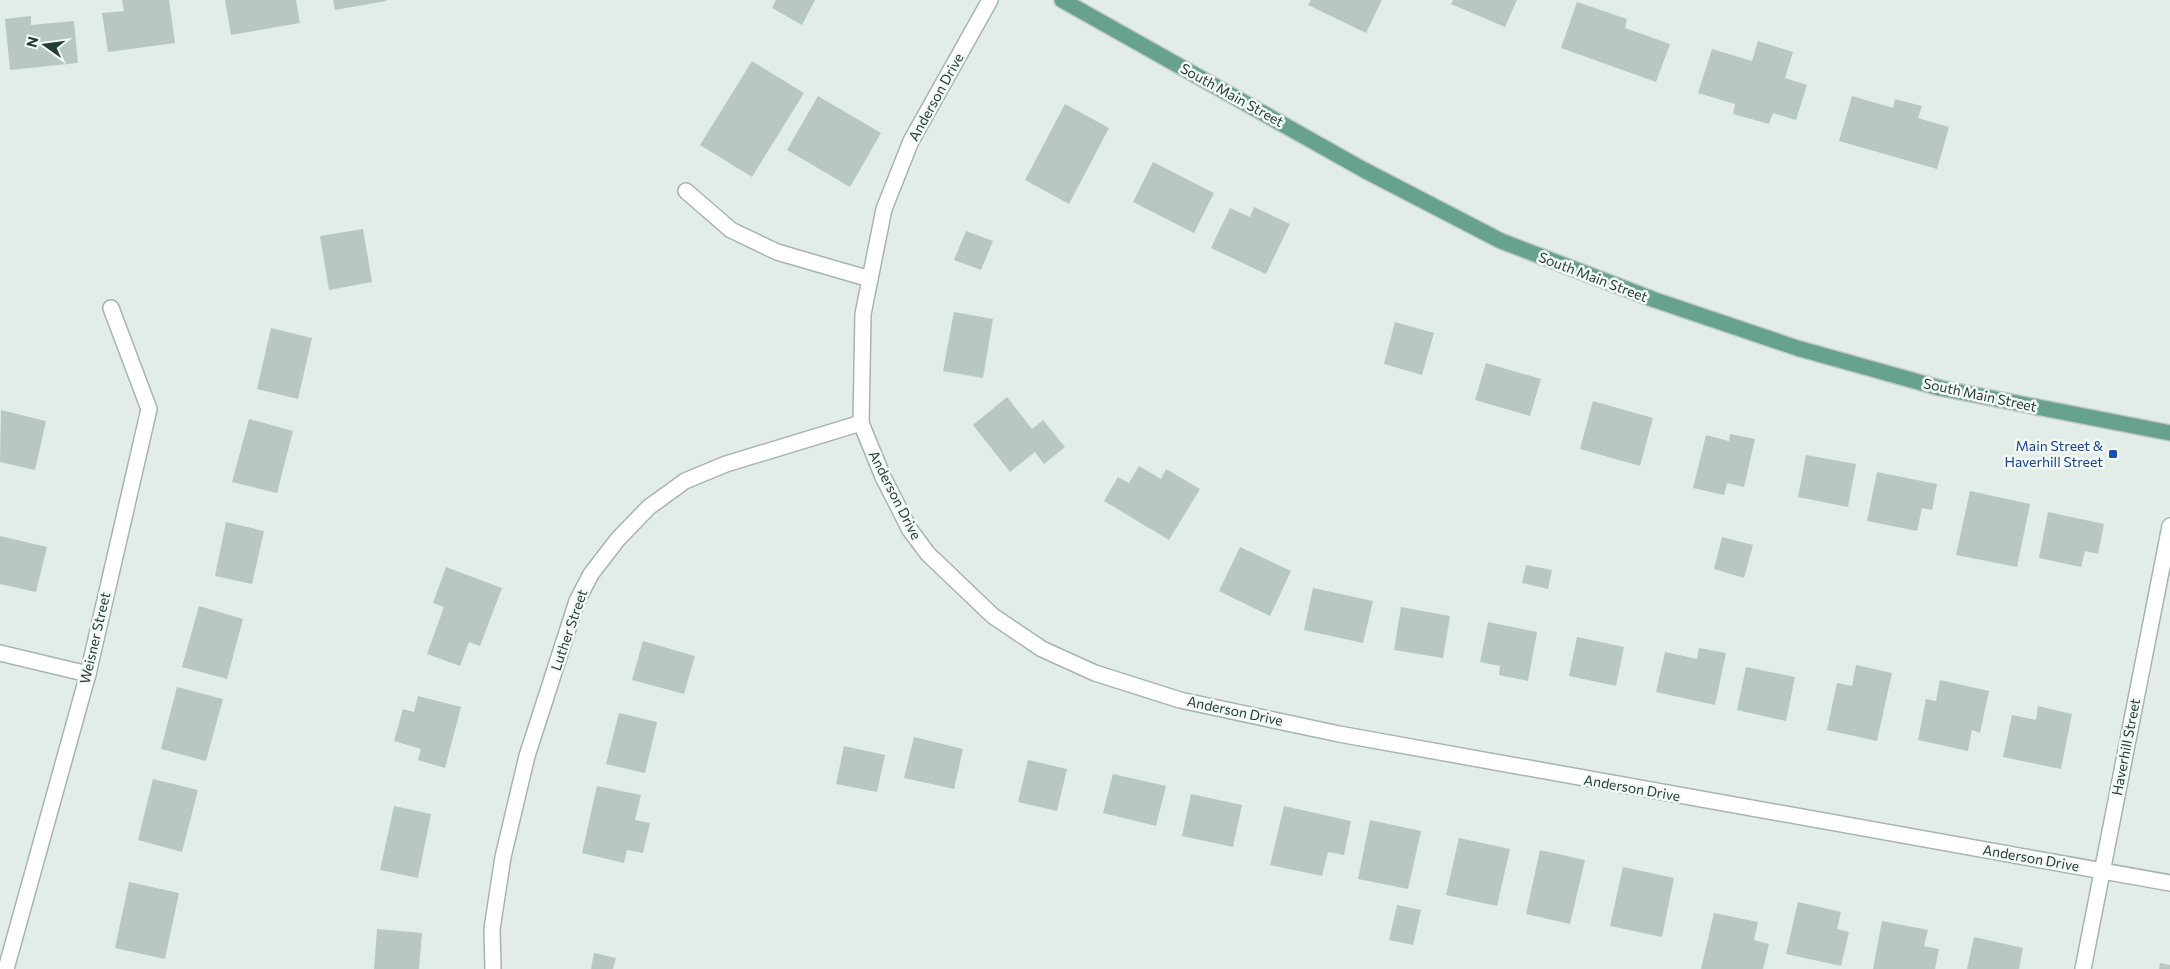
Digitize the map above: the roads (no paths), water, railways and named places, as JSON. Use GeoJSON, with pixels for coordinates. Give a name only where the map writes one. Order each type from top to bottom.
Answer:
{"type":"FeatureCollection","features":[{"type":"Feature","properties":{"kind":"main road","name":"South Main Street"},"geometry":{"type":"LineString","coordinates":[[1062,0],[1364,170],[1501,242],[1655,300],[1796,348],[1940,388],[2170,434]]}},
{"type":"Feature","properties":{"kind":"street","name":"Anderson Drive"},"geometry":{"type":"LineString","coordinates":[[990,0],[911,141],[884,209],[863,314],[861,423],[888,486],[910,530],[928,554],[993,616],[1042,649],[1095,674],[1180,700],[1339,734],[1718,804],[2170,883]]}},
{"type":"Feature","properties":{"kind":"street"},"geometry":{"type":"LineString","coordinates":[[686,191],[731,230],[777,252],[870,279]]}},
{"type":"Feature","properties":{"kind":"street","name":"Weisner Street"},"geometry":{"type":"LineString","coordinates":[[6,969],[88,674],[149,409],[111,308]]}},
{"type":"Feature","properties":{"kind":"street","name":"Luther Street"},"geometry":{"type":"LineString","coordinates":[[493,969],[492,929],[503,857],[527,756],[577,600],[590,574],[618,539],[649,507],[685,481],[726,464],[861,423]]}},
{"type":"Feature","properties":{"kind":"street","name":"Haverhill Street"},"geometry":{"type":"LineString","coordinates":[[2083,969],[2170,526]]}},
{"type":"Feature","properties":{"kind":"street"},"geometry":{"type":"LineString","coordinates":[[0,653],[88,674]]}},
{"type":"Feature","properties":{"kind":"place","name":"Main Street & Haverhill Street"},"geometry":{"type":"Point","coordinates":[2113,454]}}]}
